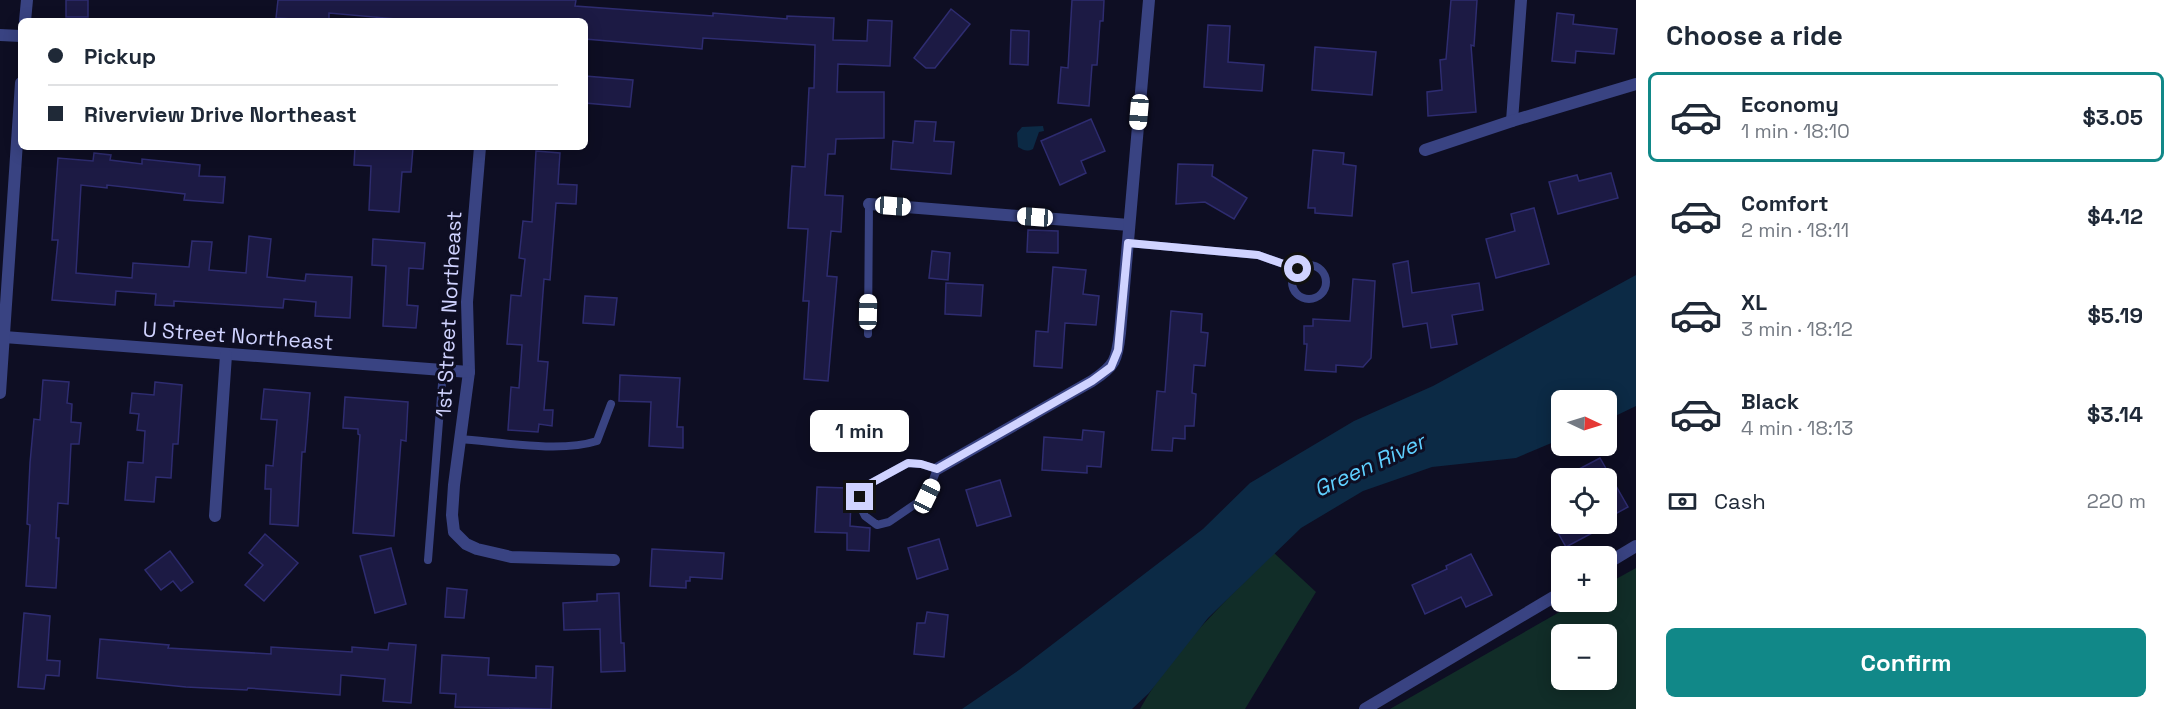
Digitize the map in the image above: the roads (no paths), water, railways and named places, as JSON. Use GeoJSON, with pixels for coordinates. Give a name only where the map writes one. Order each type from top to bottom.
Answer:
{"type":"FeatureCollection","features":[{"type":"Feature","properties":{"kind":"street"},"geometry":{"type":"LineString","coordinates":[[25,18],[27,0]]}},
{"type":"Feature","properties":{"kind":"street"},"geometry":{"type":"LineString","coordinates":[[937,469],[1092,381],[1114,363],[1118,350],[1149,0]]}},
{"type":"Feature","properties":{"kind":"street"},"geometry":{"type":"LineString","coordinates":[[1512,121],[1521,0]]}},
{"type":"Feature","properties":{"kind":"street"},"geometry":{"type":"LineString","coordinates":[[0,35],[18,36]]}},
{"type":"Feature","properties":{"kind":"street"},"geometry":{"type":"LineString","coordinates":[[1425,150],[1636,84]]}},
{"type":"Feature","properties":{"kind":"street"},"geometry":{"type":"LineString","coordinates":[[0,393],[18,144]]}},
{"type":"Feature","properties":{"kind":"street","name":"1st Street Northeast"},"geometry":{"type":"LineString","coordinates":[[480,150],[467,302],[469,372],[452,515],[454,532],[461,540],[477,549],[511,557],[614,560]]}},
{"type":"Feature","properties":{"kind":"street"},"geometry":{"type":"LineString","coordinates":[[869,204],[1129,225]]}},
{"type":"Feature","properties":{"kind":"street","name":"U Street Northeast"},"geometry":{"type":"LineString","coordinates":[[4,336],[226,355],[469,372]]}},
{"type":"Feature","properties":{"kind":"street"},"geometry":{"type":"LineString","coordinates":[[215,516],[226,355]]}},
{"type":"Feature","properties":{"kind":"street"},"geometry":{"type":"LineString","coordinates":[[1617,557],[1636,546]]}},
{"type":"Feature","properties":{"kind":"street"},"geometry":{"type":"LineString","coordinates":[[1365,709],[1551,599]]}},
{"type":"Feature","properties":{"kind":"lane"},"geometry":{"type":"LineString","coordinates":[[868,334],[869,204]]}},
{"type":"Feature","properties":{"kind":"lane"},"geometry":{"type":"LineString","coordinates":[[1128,243],[1258,255],[1298,269],[1306,265],[1316,266],[1324,273],[1326,282],[1324,291],[1317,298],[1308,299],[1299,296],[1293,288],[1293,278],[1298,269]]}},
{"type":"Feature","properties":{"kind":"lane"},"geometry":{"type":"LineString","coordinates":[[428,560],[443,370]]}},
{"type":"Feature","properties":{"kind":"lane"},"geometry":{"type":"LineString","coordinates":[[460,439],[552,446],[583,445],[597,441],[611,404]]}},
{"type":"Feature","properties":{"kind":"lane"},"geometry":{"type":"LineString","coordinates":[[908,463],[937,469],[927,496],[889,522],[877,525],[865,516],[858,502],[864,487],[908,463]]}},
{"type":"Feature","properties":{"kind":"water"},"geometry":{"type":"Polygon","coordinates":[[[1043,126],[1044,131],[1039,132],[1033,149],[1025,150],[1018,147],[1017,133],[1022,127],[1043,126]]]}},
{"type":"Feature","properties":{"kind":"water","name":"Green River"},"geometry":{"type":"Polygon","coordinates":[[[1636,275],[1636,406],[1617,415],[1617,390],[1551,390],[1551,443],[1516,458],[1432,467],[1363,491],[1301,528],[1208,618],[1149,693],[1132,709],[962,709],[1019,670],[1203,529],[1250,483],[1354,421],[1433,386],[1636,275]]]}}]}
